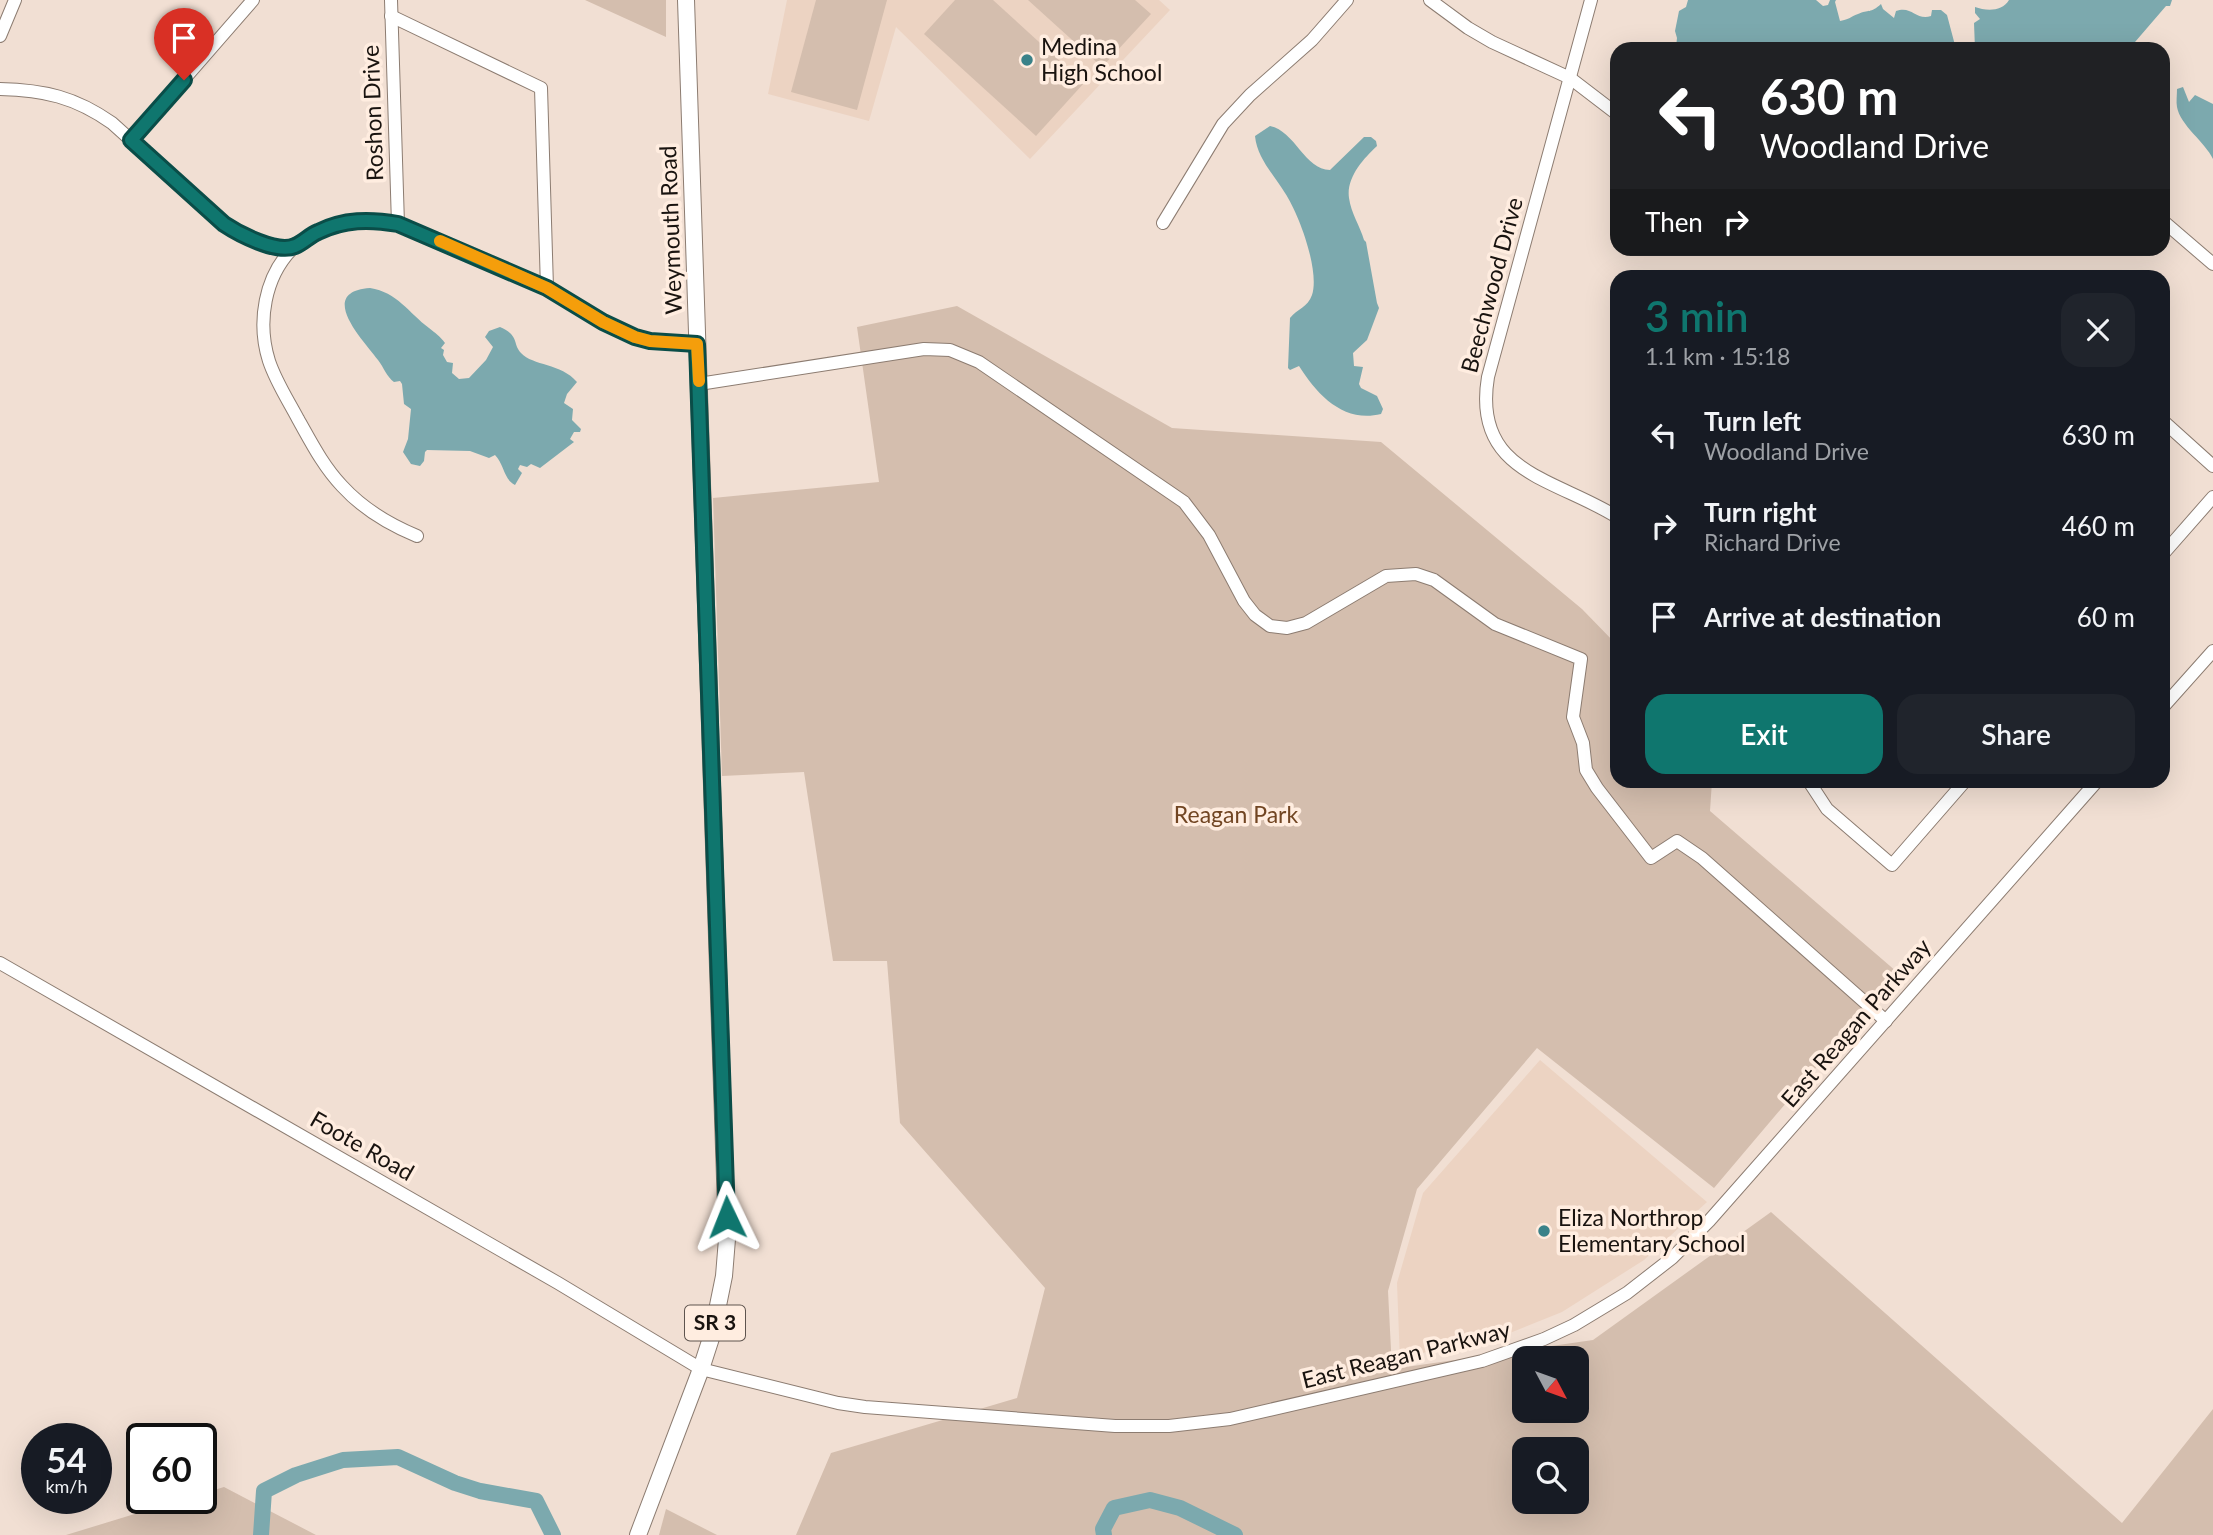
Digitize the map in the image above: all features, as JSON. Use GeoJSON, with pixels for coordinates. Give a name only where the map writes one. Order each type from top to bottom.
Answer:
{"type":"FeatureCollection","features":[{"type":"Feature","properties":{"kind":"main road","name":"Weymouth Road"},"geometry":{"type":"LineString","coordinates":[[638,1535],[712,1335],[722,1286],[727,1217],[686,0]]}},
{"type":"Feature","properties":{"kind":"street"},"geometry":{"type":"LineString","coordinates":[[0,36],[15,0]]}},
{"type":"Feature","properties":{"kind":"street"},"geometry":{"type":"LineString","coordinates":[[131,140],[253,0]]}},
{"type":"Feature","properties":{"kind":"street","name":"Roshon Drive"},"geometry":{"type":"LineString","coordinates":[[391,0],[398,224]]}},
{"type":"Feature","properties":{"kind":"street"},"geometry":{"type":"LineString","coordinates":[[1163,223],[1223,124],[1250,95],[1312,40],[1347,0]]}},
{"type":"Feature","properties":{"kind":"street"},"geometry":{"type":"LineString","coordinates":[[1430,0],[1468,29],[1570,78],[1610,109]]}},
{"type":"Feature","properties":{"kind":"street","name":"Beechwood Drive"},"geometry":{"type":"LineString","coordinates":[[1591,0],[1489,377],[1486,409],[1495,438],[1521,468],[1610,509]]}},
{"type":"Feature","properties":{"kind":"street"},"geometry":{"type":"LineString","coordinates":[[391,16],[541,88],[547,288]]}},
{"type":"Feature","properties":{"kind":"street"},"geometry":{"type":"LineString","coordinates":[[0,89],[44,92],[71,100],[96,112],[224,224],[264,244],[294,247]]}},
{"type":"Feature","properties":{"kind":"street"},"geometry":{"type":"LineString","coordinates":[[416,536],[379,517],[342,487],[317,454],[269,361],[264,331],[266,300],[276,271],[283,258],[294,247],[317,232],[347,222],[380,221],[398,224],[547,288],[603,322],[635,337],[650,341],[697,344]]}},
{"type":"Feature","properties":{"kind":"street"},"geometry":{"type":"LineString","coordinates":[[2170,227],[2213,264]]}},
{"type":"Feature","properties":{"kind":"street"},"geometry":{"type":"LineString","coordinates":[[264,244],[274,258],[276,271]]}},
{"type":"Feature","properties":{"kind":"street"},"geometry":{"type":"LineString","coordinates":[[699,384],[924,349],[950,350],[979,362],[1184,502],[1209,535],[1244,601],[1255,615],[1270,626],[1287,628],[1306,623],[1386,576],[1416,574],[1434,580],[1462,604],[1495,624],[1581,659],[1573,717],[1583,743],[1586,770],[1651,858],[1677,841],[1694,852],[1886,1021]]}},
{"type":"Feature","properties":{"kind":"street"},"geometry":{"type":"LineString","coordinates":[[2170,427],[2213,466]]}},
{"type":"Feature","properties":{"kind":"street"},"geometry":{"type":"LineString","coordinates":[[2170,546],[2213,497]]}},
{"type":"Feature","properties":{"kind":"street"},"geometry":{"type":"LineString","coordinates":[[2170,699],[2213,651]]}},
{"type":"Feature","properties":{"kind":"street"},"geometry":{"type":"LineString","coordinates":[[1813,788],[1827,809],[1892,865],[1959,788]]}},
{"type":"Feature","properties":{"kind":"street","name":"East Reagan Parkway"},"geometry":{"type":"LineString","coordinates":[[701,1369],[811,1397],[865,1407],[1142,1427],[1230,1419],[1482,1361],[1534,1343],[1574,1325],[1627,1293],[1672,1258],[1709,1221],[2091,788]]}},
{"type":"Feature","properties":{"kind":"street","name":"Foote Road"},"geometry":{"type":"LineString","coordinates":[[0,963],[558,1283],[701,1369]]}},
{"type":"Feature","properties":{"kind":"shaded area","name":"Medina High School"},"geometry":{"type":"Polygon","coordinates":[[[787,0],[1159,0],[1170,10],[1030,159],[896,27],[869,121],[768,94],[787,0]]]}},
{"type":"Feature","properties":{"kind":"shaded area","name":"Eliza Northrop Elementary School"},"geometry":{"type":"Polygon","coordinates":[[[1540,1060],[1707,1202],[1644,1260],[1562,1312],[1510,1333],[1426,1352],[1400,1361],[1397,1283],[1423,1193],[1540,1060]]]}},
{"type":"Feature","properties":{"kind":"green space"},"geometry":{"type":"Polygon","coordinates":[[[585,0],[666,0],[666,37],[585,0]]]}},
{"type":"Feature","properties":{"kind":"green space"},"geometry":{"type":"Polygon","coordinates":[[[816,0],[887,0],[857,110],[791,92],[816,0]]]}},
{"type":"Feature","properties":{"kind":"green space"},"geometry":{"type":"Polygon","coordinates":[[[955,0],[993,0],[1084,83],[1036,136],[924,34],[955,0]]]}},
{"type":"Feature","properties":{"kind":"green space"},"geometry":{"type":"Polygon","coordinates":[[[1028,0],[1135,0],[1151,14],[1102,67],[1028,0]]]}},
{"type":"Feature","properties":{"kind":"green space","name":"Reagan Park"},"geometry":{"type":"Polygon","coordinates":[[[957,306],[1172,428],[1381,442],[1582,609],[1610,638],[1610,788],[1712,788],[1710,811],[1897,972],[1714,1188],[1537,1048],[1417,1189],[1388,1291],[1392,1369],[1512,1352],[1512,1423],[1589,1423],[1589,1346],[1551,1346],[1593,1340],[1771,1212],[2122,1523],[2213,1409],[2213,1535],[796,1535],[831,1453],[1017,1398],[1045,1288],[900,1123],[887,961],[833,961],[804,772],[722,776],[713,498],[879,482],[857,327],[957,306]]]}},
{"type":"Feature","properties":{"kind":"green space"},"geometry":{"type":"Polygon","coordinates":[[[224,1487],[316,1535],[66,1535],[135,1514],[217,1514],[217,1489],[224,1487]]]}},
{"type":"Feature","properties":{"kind":"green space"},"geometry":{"type":"Polygon","coordinates":[[[666,1509],[717,1535],[659,1535],[666,1509]]]}},
{"type":"Feature","properties":{"kind":"water"},"geometry":{"type":"Polygon","coordinates":[[[1688,0],[1816,0],[1823,6],[1828,5],[1830,0],[1836,0],[1840,21],[1881,4],[1894,18],[1896,11],[1901,10],[1926,17],[1931,16],[1932,10],[1941,10],[1947,15],[1954,42],[1677,42],[1675,31],[1679,11],[1686,7],[1688,0]]]}},
{"type":"Feature","properties":{"kind":"water"},"geometry":{"type":"Polygon","coordinates":[[[2009,0],[2172,0],[2170,6],[2166,6],[2135,42],[1975,42],[1974,23],[1980,19],[1975,13],[1975,7],[1994,10],[2009,0]]]}},
{"type":"Feature","properties":{"kind":"water"},"geometry":{"type":"Polygon","coordinates":[[[2183,87],[2189,102],[2195,95],[2213,104],[2213,159],[2179,114],[2177,89],[2183,87]]]}},
{"type":"Feature","properties":{"kind":"water"},"geometry":{"type":"Polygon","coordinates":[[[1270,126],[1286,135],[1314,164],[1330,170],[1364,137],[1371,137],[1376,141],[1377,146],[1353,176],[1349,198],[1366,242],[1379,308],[1367,340],[1353,353],[1354,366],[1363,367],[1359,384],[1361,388],[1377,396],[1383,409],[1381,414],[1355,415],[1344,411],[1324,397],[1299,366],[1290,370],[1288,368],[1290,318],[1310,299],[1314,285],[1311,258],[1296,214],[1262,159],[1256,144],[1255,136],[1270,126]]]}},
{"type":"Feature","properties":{"kind":"water"},"geometry":{"type":"Polygon","coordinates":[[[370,288],[395,298],[441,338],[445,343],[441,348],[444,350],[443,355],[447,362],[453,363],[452,373],[459,379],[469,378],[486,360],[493,347],[485,337],[489,331],[500,327],[510,333],[518,349],[526,357],[570,376],[577,382],[567,394],[564,403],[573,409],[572,420],[581,429],[580,432],[574,432],[570,439],[574,442],[540,468],[531,464],[527,467],[520,465],[518,469],[522,473],[515,485],[508,479],[495,455],[489,458],[470,451],[427,450],[420,466],[411,464],[403,452],[408,439],[411,409],[404,404],[402,384],[389,378],[348,318],[345,307],[346,298],[354,291],[370,288]]]}},
{"type":"Feature","properties":{"kind":"waterway"},"geometry":{"type":"LineString","coordinates":[[261,1535],[264,1491],[296,1475],[343,1460],[398,1457],[455,1483],[480,1491],[536,1501],[553,1535]]}},
{"type":"Feature","properties":{"kind":"waterway"},"geometry":{"type":"LineString","coordinates":[[1104,1535],[1103,1529],[1114,1508],[1150,1500],[1180,1508],[1235,1535]]}},
{"type":"Feature","properties":{"kind":"slow traffic"},"geometry":{"type":"LineString","coordinates":[[440,241],[547,288],[603,322],[635,337],[650,341],[697,344],[699,381]]}},
{"type":"Feature","properties":{"kind":"place","name":"Medina High School"},"geometry":{"type":"Point","coordinates":[1027,60]}},
{"type":"Feature","properties":{"kind":"place","name":"Eliza Northrop Elementary School"},"geometry":{"type":"Point","coordinates":[1544,1231]}},
{"type":"Feature","properties":{"kind":"route"},"geometry":{"type":"LineString","coordinates":[[184,80],[131,140],[224,224],[249,239],[264,244],[294,247],[317,232],[347,222],[362,220],[398,224],[547,288],[603,322],[635,337],[650,341],[697,344],[727,1217]]}}]}
